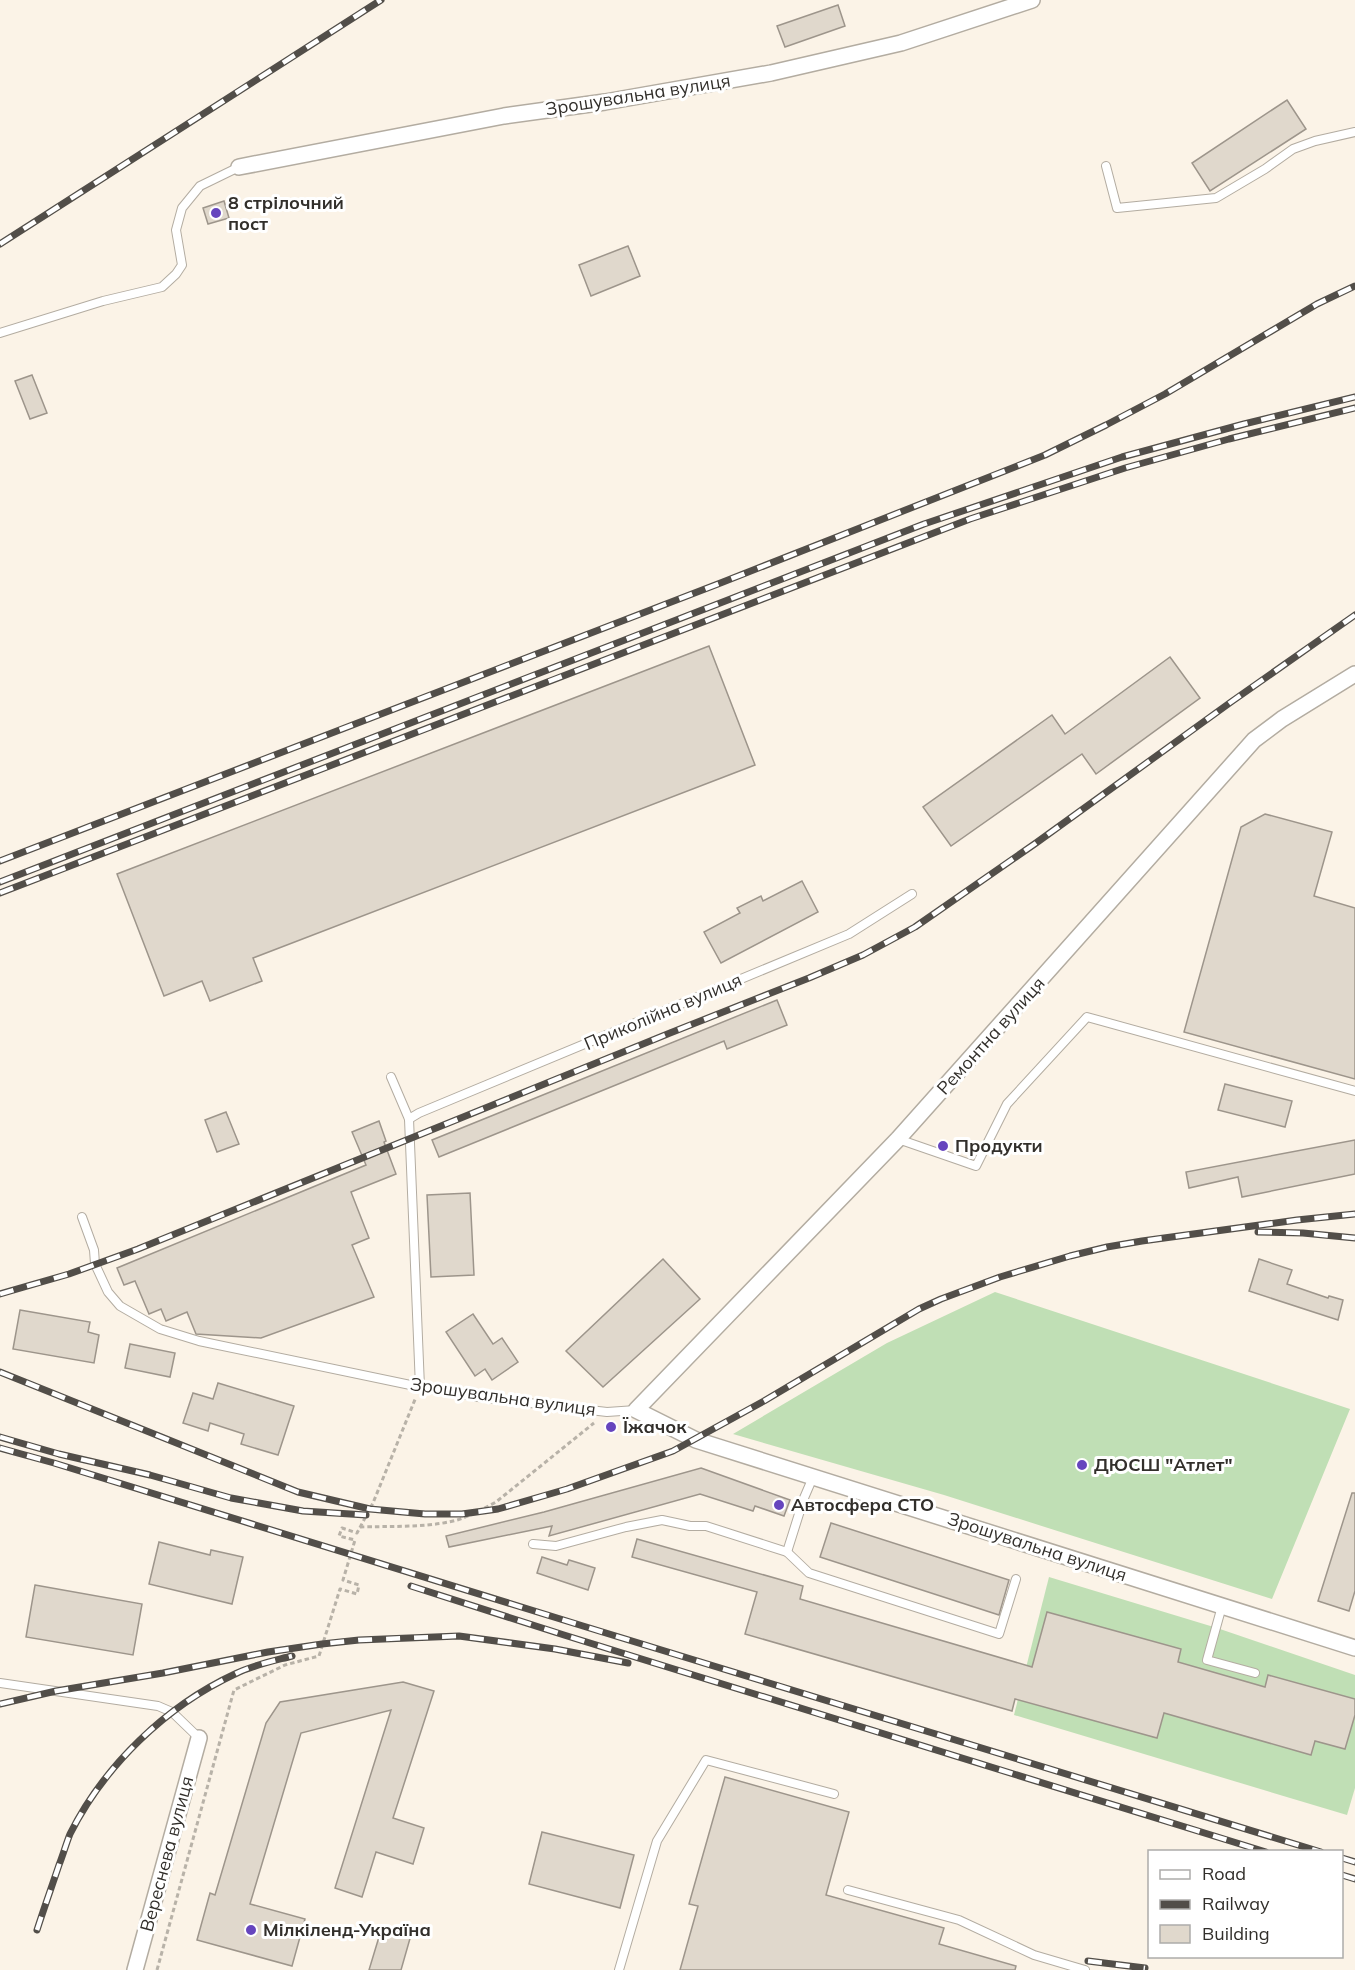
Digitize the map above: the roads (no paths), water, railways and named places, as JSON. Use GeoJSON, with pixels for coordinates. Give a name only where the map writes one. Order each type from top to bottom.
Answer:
{"type":"FeatureCollection","features":[{"type":"Feature","properties":{"kind":"street","name":"Зрошувальна вулиця"},"geometry":{"type":"LineString","coordinates":[[239,167],[504,116],[605,102],[771,73],[901,43],[1032,0]]}},
{"type":"Feature","properties":{"kind":"street","name":"Ремонтна вулиця"},"geometry":{"type":"LineString","coordinates":[[636,1410],[898,1140],[1254,740],[1355,674]]}},
{"type":"Feature","properties":{"kind":"street","name":"Зрошувальна вулиця"},"geometry":{"type":"LineString","coordinates":[[636,1410],[696,1440],[1355,1648]]}},
{"type":"Feature","properties":{"kind":"street","name":"Вереснева вулиця"},"geometry":{"type":"LineString","coordinates":[[135,1970],[199,1738]]}},
{"type":"Feature","properties":{"kind":"lane"},"geometry":{"type":"LineString","coordinates":[[1106,166],[1117,208],[1198,201],[1216,198],[1231,190],[1293,149],[1315,141],[1355,132]]}},
{"type":"Feature","properties":{"kind":"lane"},"geometry":{"type":"LineString","coordinates":[[0,333],[103,301],[162,287],[182,265],[177,230],[182,208],[200,186],[239,167]]}},
{"type":"Feature","properties":{"kind":"lane","name":"Приколійна вулиця"},"geometry":{"type":"LineString","coordinates":[[409,1119],[849,934],[912,894]]}},
{"type":"Feature","properties":{"kind":"lane"},"geometry":{"type":"LineString","coordinates":[[898,1140],[976,1166],[1007,1104],[1087,1017],[1355,1091]]}},
{"type":"Feature","properties":{"kind":"lane"},"geometry":{"type":"LineString","coordinates":[[391,1077],[409,1119],[420,1387]]}},
{"type":"Feature","properties":{"kind":"lane","name":"Зрошувальна вулиця"},"geometry":{"type":"LineString","coordinates":[[82,1217],[94,1250],[95,1264],[108,1292],[120,1306],[160,1329],[199,1341],[478,1397],[607,1412],[636,1410]]}},
{"type":"Feature","properties":{"kind":"lane"},"geometry":{"type":"LineString","coordinates":[[787,1552],[804,1497],[813,1477]]}},
{"type":"Feature","properties":{"kind":"lane"},"geometry":{"type":"LineString","coordinates":[[532,1544],[556,1546],[662,1520],[690,1526],[706,1526],[787,1552],[809,1573],[999,1634],[1016,1579]]}},
{"type":"Feature","properties":{"kind":"lane"},"geometry":{"type":"LineString","coordinates":[[1222,1606],[1207,1660],[1255,1673]]}},
{"type":"Feature","properties":{"kind":"lane"},"geometry":{"type":"LineString","coordinates":[[0,1683],[158,1707],[172,1712],[199,1738]]}},
{"type":"Feature","properties":{"kind":"lane"},"geometry":{"type":"LineString","coordinates":[[619,1970],[657,1841],[706,1760],[834,1794]]}},
{"type":"Feature","properties":{"kind":"lane"},"geometry":{"type":"LineString","coordinates":[[848,1890],[959,1920],[1034,1955],[1085,1970]]}},
{"type":"Feature","properties":{"kind":"railway"},"geometry":{"type":"LineString","coordinates":[[0,244],[381,0]]}},
{"type":"Feature","properties":{"kind":"railway"},"geometry":{"type":"LineString","coordinates":[[0,861],[1045,455],[1165,394],[1317,304],[1355,286]]}},
{"type":"Feature","properties":{"kind":"railway"},"geometry":{"type":"LineString","coordinates":[[0,882],[924,524],[1122,457],[1355,397]]}},
{"type":"Feature","properties":{"kind":"railway"},"geometry":{"type":"LineString","coordinates":[[0,893],[970,519],[1125,468],[1229,439],[1355,408]]}},
{"type":"Feature","properties":{"kind":"railway"},"geometry":{"type":"LineString","coordinates":[[0,1294],[69,1274],[138,1249],[863,955],[915,927],[1355,615]]}},
{"type":"Feature","properties":{"kind":"railway"},"geometry":{"type":"LineString","coordinates":[[0,1372],[298,1492],[370,1509],[425,1514],[462,1514],[498,1509],[567,1489],[673,1451],[764,1401],[919,1309],[1000,1277],[1107,1247],[1355,1214]]}},
{"type":"Feature","properties":{"kind":"railway"},"geometry":{"type":"LineString","coordinates":[[1258,1232],[1355,1238]]}},
{"type":"Feature","properties":{"kind":"railway"},"geometry":{"type":"LineString","coordinates":[[0,1437],[231,1498],[303,1511],[366,1515]]}},
{"type":"Feature","properties":{"kind":"railway"},"geometry":{"type":"LineString","coordinates":[[0,1448],[1314,1850]]}},
{"type":"Feature","properties":{"kind":"railway"},"geometry":{"type":"LineString","coordinates":[[411,1586],[1260,1850]]}},
{"type":"Feature","properties":{"kind":"railway"},"geometry":{"type":"LineString","coordinates":[[0,1704],[56,1691],[268,1652],[359,1640],[459,1636],[555,1649],[628,1663]]}},
{"type":"Feature","properties":{"kind":"railway"},"geometry":{"type":"LineString","coordinates":[[37,1930],[70,1834],[100,1785],[119,1762],[161,1721],[209,1687],[249,1668],[292,1656]]}},
{"type":"Feature","properties":{"kind":"railway"},"geometry":{"type":"LineString","coordinates":[[1343,1858],[1355,1862]]}},
{"type":"Feature","properties":{"kind":"railway"},"geometry":{"type":"LineString","coordinates":[[1343,1875],[1355,1879]]}},
{"type":"Feature","properties":{"kind":"railway"},"geometry":{"type":"LineString","coordinates":[[1088,1961],[1145,1968]]}},
{"type":"Feature","properties":{"kind":"place","name":"8 стрілочний пост"},"geometry":{"type":"Point","coordinates":[216,213]}},
{"type":"Feature","properties":{"kind":"place","name":"Продукти"},"geometry":{"type":"Point","coordinates":[943,1146]}},
{"type":"Feature","properties":{"kind":"place","name":"Їжачок"},"geometry":{"type":"Point","coordinates":[611,1427]}},
{"type":"Feature","properties":{"kind":"place","name":"ДЮСШ \"Атлет\""},"geometry":{"type":"Point","coordinates":[1082,1465]}},
{"type":"Feature","properties":{"kind":"place","name":"Автосфера СТО"},"geometry":{"type":"Point","coordinates":[779,1505]}},
{"type":"Feature","properties":{"kind":"place","name":"Мілкіленд-Україна"},"geometry":{"type":"Point","coordinates":[251,1930]}}]}
